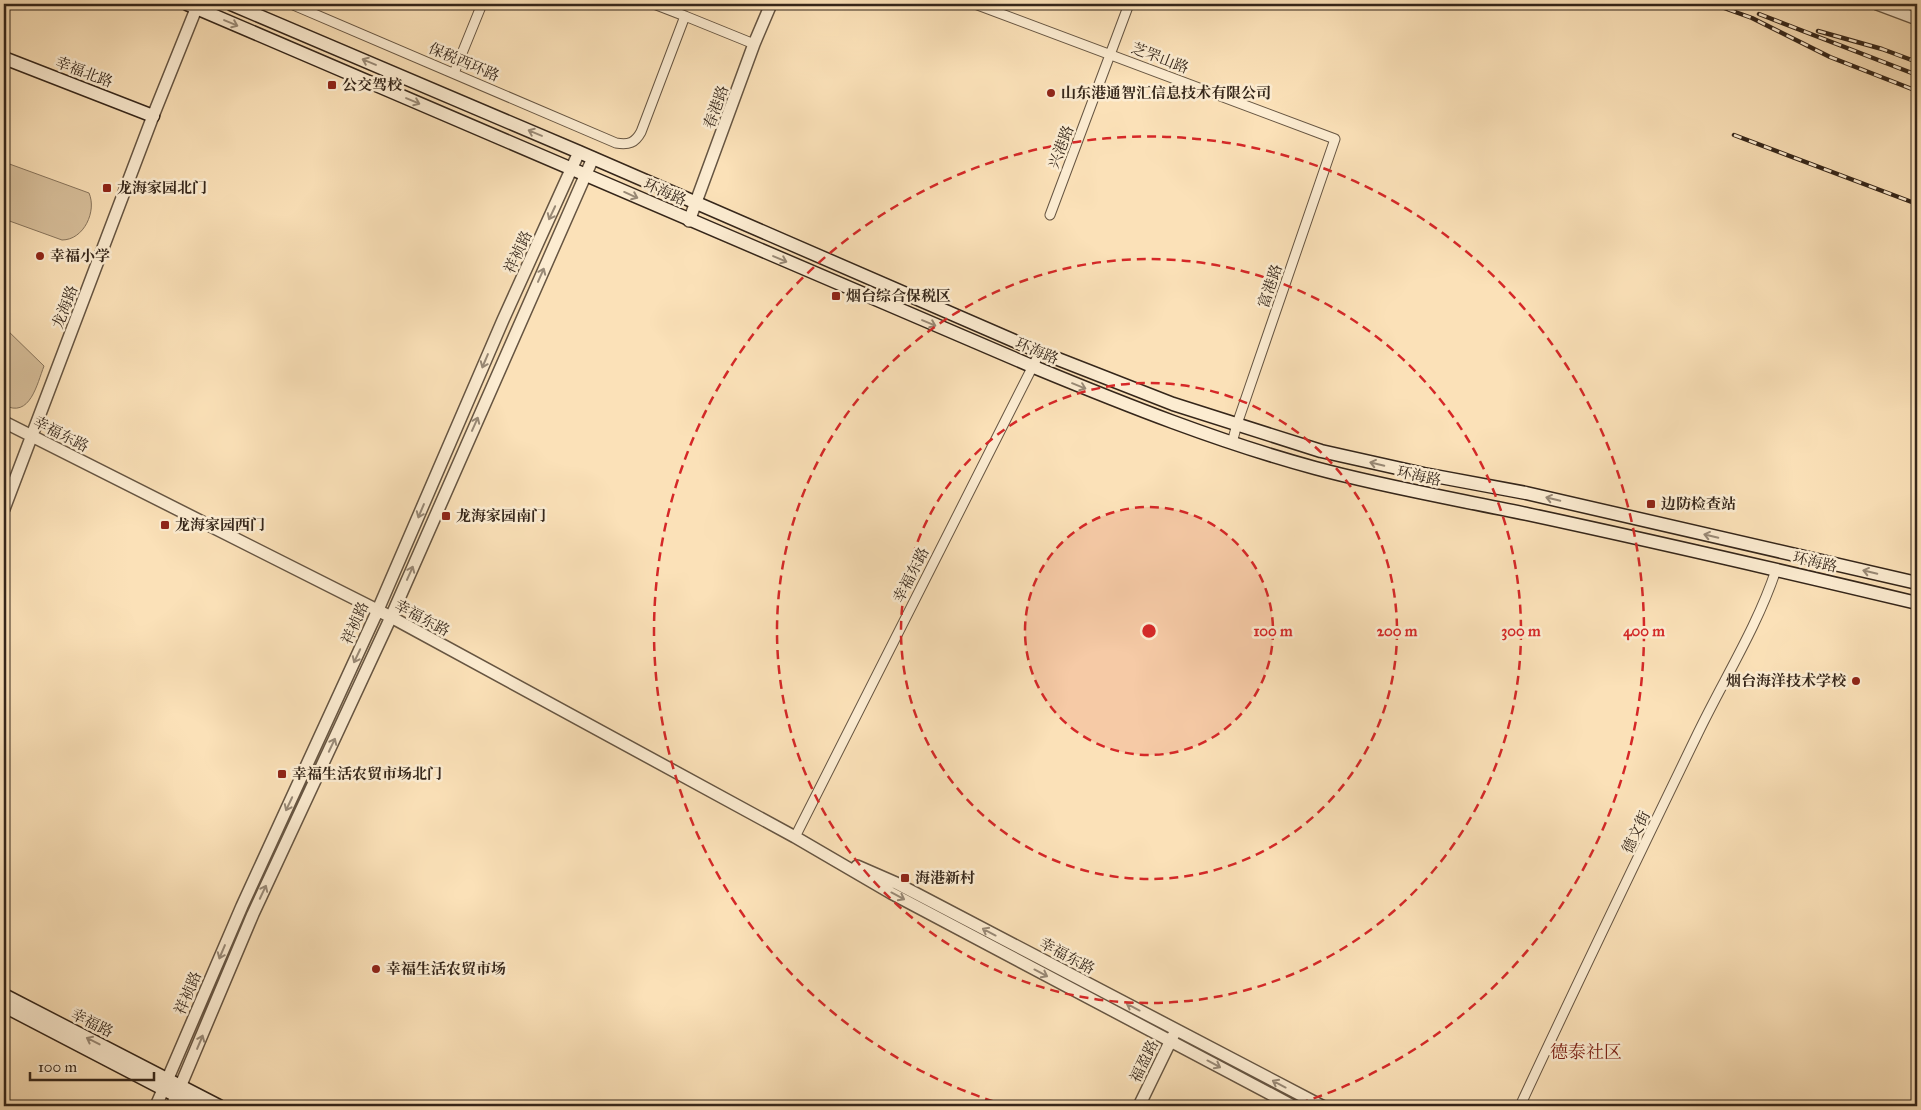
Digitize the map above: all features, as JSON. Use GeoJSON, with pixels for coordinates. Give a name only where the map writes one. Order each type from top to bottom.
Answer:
{"type":"FeatureCollection","features":[{"type":"Feature","properties":{"kind":"main road","name":"环海路"},"geometry":{"type":"LineString","coordinates":[[231,4],[594,158],[1040,352],[1173,404],[1321,451],[1424,474],[1526,493],[1917,583]]}},
{"type":"Feature","properties":{"kind":"main road","name":"环海路"},"geometry":{"type":"LineString","coordinates":[[194,5],[690,221],[1168,422],[1315,468],[1418,493],[1525,514],[1917,603]]}},
{"type":"Feature","properties":{"kind":"main road","name":"幸福北路"},"geometry":{"type":"LineString","coordinates":[[4,58],[153,116]]}},
{"type":"Feature","properties":{"kind":"main road","name":"幸福路"},"geometry":{"type":"LineString","coordinates":[[4,995],[165,1084],[177,1096],[196,1106]]}},
{"type":"Feature","properties":{"kind":"main road","name":"幸福路"},"geometry":{"type":"LineString","coordinates":[[4,1006],[165,1084]]}},
{"type":"Feature","properties":{"kind":"main road","name":"幸福路"},"geometry":{"type":"LineString","coordinates":[[177,1096],[220,1106]]}},
{"type":"Feature","properties":{"kind":"street","name":"保税西环路"},"geometry":{"type":"LineString","coordinates":[[291,4],[616,143],[627,145],[636,141],[641,132],[685,16]]}},
{"type":"Feature","properties":{"kind":"street"},"geometry":{"type":"LineString","coordinates":[[454,73],[482,4]]}},
{"type":"Feature","properties":{"kind":"street"},"geometry":{"type":"LineString","coordinates":[[654,4],[754,44]]}},
{"type":"Feature","properties":{"kind":"street","name":"春港路"},"geometry":{"type":"LineString","coordinates":[[690,221],[754,44],[771,4]]}},
{"type":"Feature","properties":{"kind":"street","name":"芝罘山路"},"geometry":{"type":"LineString","coordinates":[[975,4],[1335,139]]}},
{"type":"Feature","properties":{"kind":"street","name":"兴港路"},"geometry":{"type":"LineString","coordinates":[[1050,215],[1129,4]]}},
{"type":"Feature","properties":{"kind":"street"},"geometry":{"type":"LineString","coordinates":[[1877,4],[1917,19]]}},
{"type":"Feature","properties":{"kind":"street","name":"龙海路"},"geometry":{"type":"LineString","coordinates":[[4,509],[194,5]]}},
{"type":"Feature","properties":{"kind":"street","name":"富港路"},"geometry":{"type":"LineString","coordinates":[[1232,443],[1335,139]]}},
{"type":"Feature","properties":{"kind":"street","name":"祥祯路"},"geometry":{"type":"LineString","coordinates":[[156,1106],[242,906],[377,612],[503,320],[580,152]]}},
{"type":"Feature","properties":{"kind":"street","name":"祥祯路"},"geometry":{"type":"LineString","coordinates":[[177,1096],[253,914],[391,617],[594,158]]}},
{"type":"Feature","properties":{"kind":"street","name":"幸福东路"},"geometry":{"type":"LineString","coordinates":[[795,837],[1040,352]]}},
{"type":"Feature","properties":{"kind":"street","name":"幸福东路"},"geometry":{"type":"LineString","coordinates":[[4,422],[377,612],[391,617],[795,837],[891,893],[1293,1106]]}},
{"type":"Feature","properties":{"kind":"street","name":"德文街"},"geometry":{"type":"LineString","coordinates":[[1520,1106],[1698,732],[1768,596],[1776,570]]}},
{"type":"Feature","properties":{"kind":"street","name":"幸福东路"},"geometry":{"type":"LineString","coordinates":[[795,837],[896,883],[1322,1106]]}},
{"type":"Feature","properties":{"kind":"street","name":"福盈路"},"geometry":{"type":"LineString","coordinates":[[1139,1106],[1176,1030]]}},
{"type":"Feature","properties":{"kind":"shaded area"},"geometry":{"type":"Polygon","coordinates":[[[4,162],[89,193],[91,200],[90,216],[82,230],[70,239],[62,240],[4,219],[4,162]]]}},
{"type":"Feature","properties":{"kind":"shaded area"},"geometry":{"type":"Polygon","coordinates":[[[4,327],[44,366],[31,398],[20,407],[13,408],[4,405],[4,327]]]}},
{"type":"Feature","properties":{"kind":"railway"},"geometry":{"type":"LineString","coordinates":[[1713,4],[1752,18],[1830,57],[1917,91]]}},
{"type":"Feature","properties":{"kind":"railway"},"geometry":{"type":"LineString","coordinates":[[1759,14],[1917,75]]}},
{"type":"Feature","properties":{"kind":"railway"},"geometry":{"type":"LineString","coordinates":[[1818,31],[1882,49],[1917,62]]}},
{"type":"Feature","properties":{"kind":"railway"},"geometry":{"type":"LineString","coordinates":[[1734,135],[1917,204]]}},
{"type":"Feature","properties":{"kind":"place","name":"公交驾校"},"geometry":{"type":"Point","coordinates":[332,85]}},
{"type":"Feature","properties":{"kind":"place","name":"山东港通智汇信息技术有限公司"},"geometry":{"type":"Point","coordinates":[1051,93]}},
{"type":"Feature","properties":{"kind":"place","name":"龙海家园北门"},"geometry":{"type":"Point","coordinates":[107,188]}},
{"type":"Feature","properties":{"kind":"place","name":"幸福小学"},"geometry":{"type":"Point","coordinates":[40,256]}},
{"type":"Feature","properties":{"kind":"place","name":"烟台综合保税区"},"geometry":{"type":"Point","coordinates":[836,296]}},
{"type":"Feature","properties":{"kind":"place","name":"边防检查站"},"geometry":{"type":"Point","coordinates":[1651,504]}},
{"type":"Feature","properties":{"kind":"place","name":"龙海家园南门"},"geometry":{"type":"Point","coordinates":[446,516]}},
{"type":"Feature","properties":{"kind":"place","name":"龙海家园西门"},"geometry":{"type":"Point","coordinates":[165,525]}},
{"type":"Feature","properties":{"kind":"place","name":"烟台海洋技术学校"},"geometry":{"type":"Point","coordinates":[1856,681]}},
{"type":"Feature","properties":{"kind":"place","name":"幸福生活农贸市场北门"},"geometry":{"type":"Point","coordinates":[282,774]}},
{"type":"Feature","properties":{"kind":"place","name":"海港新村"},"geometry":{"type":"Point","coordinates":[905,878]}},
{"type":"Feature","properties":{"kind":"place","name":"幸福生活农贸市场"},"geometry":{"type":"Point","coordinates":[376,969]}},
{"type":"Feature","properties":{"kind":"district","name":"德泰社区"},"geometry":{"type":"Point","coordinates":[1586,1052]}}]}
